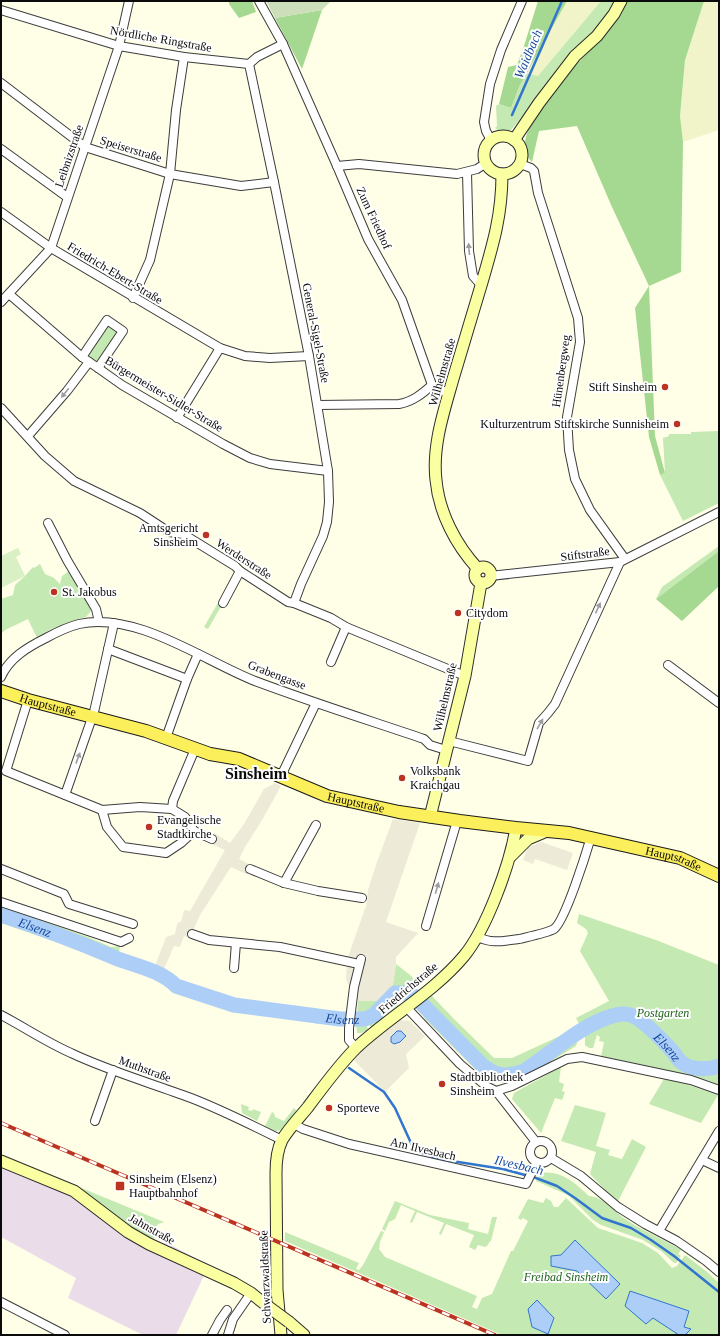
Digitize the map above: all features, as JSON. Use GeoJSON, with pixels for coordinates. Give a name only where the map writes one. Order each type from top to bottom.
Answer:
{"type":"FeatureCollection","features":[{"type":"Feature","properties":{"kind":"main road"},"geometry":{"type":"LineString","coordinates":[[514,140],[539,103],[571,62],[596,36],[614,14],[621,1]]}},
{"type":"Feature","properties":{"kind":"main road"},"geometry":{"type":"LineString","coordinates":[[501,136],[514,140],[522,152],[520,164],[513,171],[502,174],[491,170],[486,163],[484,152],[486,145],[491,140],[501,136]]}},
{"type":"Feature","properties":{"kind":"main road","name":"Wilhelmstraße"},"geometry":{"type":"LineString","coordinates":[[478,569],[464,552],[452,532],[446,518],[437,491],[435,479],[435,456],[449,394],[493,247],[499,217],[502,174]]}},
{"type":"Feature","properties":{"kind":"main road"},"geometry":{"type":"LineString","coordinates":[[480,568],[485,568],[489,571],[490,576],[488,581],[481,583],[475,578],[475,573],[480,568]]}},
{"type":"Feature","properties":{"kind":"main road","name":"Wilhelmstraße"},"geometry":{"type":"LineString","coordinates":[[430,817],[465,676],[481,583]]}},
{"type":"Feature","properties":{"kind":"main road","name":"Hauptstraße"},"geometry":{"type":"LineString","coordinates":[[1,691],[28,700],[93,716],[166,738],[195,750],[239,759],[327,796],[399,812],[430,817],[516,828],[569,832],[680,858],[719,876]]}},
{"type":"Feature","properties":{"kind":"main road","name":"Friedrichstraße"},"geometry":{"type":"LineString","coordinates":[[276,1217],[276,1173],[278,1154],[282,1140],[329,1078],[356,1048],[425,994],[460,961],[477,937],[485,921],[513,844],[516,828]]}},
{"type":"Feature","properties":{"kind":"main road"},"geometry":{"type":"LineString","coordinates":[[507,861],[528,839],[548,830]]}},
{"type":"Feature","properties":{"kind":"main road","name":"Jahnstraße"},"geometry":{"type":"LineString","coordinates":[[1,1161],[74,1192],[128,1232],[149,1244],[234,1283],[251,1293],[304,1335]]}},
{"type":"Feature","properties":{"kind":"main road","name":"Schwarzwaldstraße"},"geometry":{"type":"LineString","coordinates":[[276,1217],[276,1290],[281,1335]]}},
{"type":"Feature","properties":{"kind":"street","name":"Leibnizstraße"},"geometry":{"type":"LineString","coordinates":[[1,302],[50,248],[118,46],[129,1]]}},
{"type":"Feature","properties":{"kind":"street","name":"Zum Friedhof"},"geometry":{"type":"LineString","coordinates":[[258,1],[283,44],[338,166],[368,239],[402,300],[432,386]]}},
{"type":"Feature","properties":{"kind":"street"},"geometry":{"type":"LineString","coordinates":[[491,140],[486,132],[484,122],[490,84],[501,50],[522,1]]}},
{"type":"Feature","properties":{"kind":"street","name":"Nördliche Ringstraße"},"geometry":{"type":"LineString","coordinates":[[1,10],[118,46],[249,64]]}},
{"type":"Feature","properties":{"kind":"street"},"geometry":{"type":"LineString","coordinates":[[249,64],[257,57],[283,44]]}},
{"type":"Feature","properties":{"kind":"street"},"geometry":{"type":"LineString","coordinates":[[133,298],[150,260],[170,174],[176,110],[184,56]]}},
{"type":"Feature","properties":{"kind":"street","name":"General-Sigel-Straße"},"geometry":{"type":"LineString","coordinates":[[249,64],[309,356],[328,471],[329,502],[327,522],[323,536],[300,584],[294,603]]}},
{"type":"Feature","properties":{"kind":"street","name":"Speiserstraße"},"geometry":{"type":"LineString","coordinates":[[1,83],[85,147],[170,174],[242,186],[274,182]]}},
{"type":"Feature","properties":{"kind":"street"},"geometry":{"type":"LineString","coordinates":[[1,149],[67,197]]}},
{"type":"Feature","properties":{"kind":"street"},"geometry":{"type":"LineString","coordinates":[[338,166],[359,164],[457,174],[467,173],[478,169],[486,163]]}},
{"type":"Feature","properties":{"kind":"street","name":"Hünenbergweg"},"geometry":{"type":"LineString","coordinates":[[520,164],[534,171],[538,193],[578,318],[580,342],[567,417],[569,450],[575,479],[590,510],[622,560]]}},
{"type":"Feature","properties":{"kind":"street"},"geometry":{"type":"LineString","coordinates":[[467,173],[469,251],[473,276],[481,285]]}},
{"type":"Feature","properties":{"kind":"street","name":"Friedrich-Ebert-Straße"},"geometry":{"type":"LineString","coordinates":[[1,212],[50,248],[220,348],[245,356],[270,358],[309,356]]}},
{"type":"Feature","properties":{"kind":"street","name":"Bürgermeister-Sidler-Straße"},"geometry":{"type":"LineString","coordinates":[[9,294],[98,368],[122,385],[177,418],[250,458],[270,464],[328,471]]}},
{"type":"Feature","properties":{"kind":"street"},"geometry":{"type":"LineString","coordinates":[[28,436],[62,396],[86,359],[107,320],[123,330],[98,368]]}},
{"type":"Feature","properties":{"kind":"street"},"geometry":{"type":"LineString","coordinates":[[177,418],[220,348]]}},
{"type":"Feature","properties":{"kind":"street"},"geometry":{"type":"LineString","coordinates":[[318,405],[408,403],[432,386],[449,394]]}},
{"type":"Feature","properties":{"kind":"street","name":"Werderstraße"},"geometry":{"type":"LineString","coordinates":[[1,408],[45,456],[74,480],[140,513],[169,532],[183,534],[235,566],[240,571],[288,602],[331,618],[346,627],[465,676]]}},
{"type":"Feature","properties":{"kind":"street","name":"Stiftstraße"},"geometry":{"type":"LineString","coordinates":[[490,576],[622,560],[719,512]]}},
{"type":"Feature","properties":{"kind":"street"},"geometry":{"type":"LineString","coordinates":[[48,523],[96,609],[99,622]]}},
{"type":"Feature","properties":{"kind":"street","name":"Grabengasse"},"geometry":{"type":"LineString","coordinates":[[1,677],[11,662],[19,654],[39,641],[64,629],[80,624],[99,622],[114,623],[126,625],[165,638],[248,678],[316,704],[424,739],[430,745],[447,745],[528,760],[539,723],[555,704],[622,560]]}},
{"type":"Feature","properties":{"kind":"street"},"geometry":{"type":"LineString","coordinates":[[223,603],[240,571]]}},
{"type":"Feature","properties":{"kind":"street"},"geometry":{"type":"LineString","coordinates":[[65,795],[93,716],[114,623]]}},
{"type":"Feature","properties":{"kind":"street"},"geometry":{"type":"LineString","coordinates":[[331,662],[346,627]]}},
{"type":"Feature","properties":{"kind":"street"},"geometry":{"type":"LineString","coordinates":[[108,649],[187,679]]}},
{"type":"Feature","properties":{"kind":"street"},"geometry":{"type":"LineString","coordinates":[[166,738],[187,679],[198,654]]}},
{"type":"Feature","properties":{"kind":"street"},"geometry":{"type":"LineString","coordinates":[[668,665],[719,703]]}},
{"type":"Feature","properties":{"kind":"street"},"geometry":{"type":"LineString","coordinates":[[28,700],[6,771],[102,810],[140,807],[172,809],[185,817],[194,831],[212,839]]}},
{"type":"Feature","properties":{"kind":"street"},"geometry":{"type":"LineString","coordinates":[[282,774],[316,704]]}},
{"type":"Feature","properties":{"kind":"street"},"geometry":{"type":"LineString","coordinates":[[172,809],[173,801],[195,750]]}},
{"type":"Feature","properties":{"kind":"street"},"geometry":{"type":"LineString","coordinates":[[102,810],[107,827],[123,847],[166,853],[181,843],[194,831]]}},
{"type":"Feature","properties":{"kind":"street"},"geometry":{"type":"LineString","coordinates":[[426,926],[457,821]]}},
{"type":"Feature","properties":{"kind":"street"},"geometry":{"type":"LineString","coordinates":[[284,883],[316,825]]}},
{"type":"Feature","properties":{"kind":"street"},"geometry":{"type":"LineString","coordinates":[[477,937],[489,942],[495,942],[524,938],[553,930],[561,920],[591,837]]}},
{"type":"Feature","properties":{"kind":"street"},"geometry":{"type":"LineString","coordinates":[[1,869],[64,894],[69,904],[133,924]]}},
{"type":"Feature","properties":{"kind":"street"},"geometry":{"type":"LineString","coordinates":[[250,869],[284,883],[318,891],[362,898]]}},
{"type":"Feature","properties":{"kind":"street"},"geometry":{"type":"LineString","coordinates":[[1,902],[121,942],[129,938]]}},
{"type":"Feature","properties":{"kind":"street"},"geometry":{"type":"LineString","coordinates":[[192,934],[209,940],[280,947],[360,962],[354,987],[349,1025],[349,1040],[356,1048]]}},
{"type":"Feature","properties":{"kind":"street"},"geometry":{"type":"LineString","coordinates":[[234,968],[236,943]]}},
{"type":"Feature","properties":{"kind":"street"},"geometry":{"type":"LineString","coordinates":[[410,1005],[460,1064],[486,1086],[496,1091],[536,1142]]}},
{"type":"Feature","properties":{"kind":"street","name":"Muthstraße"},"geometry":{"type":"LineString","coordinates":[[1,1015],[35,1035],[71,1053],[208,1106],[282,1140]]}},
{"type":"Feature","properties":{"kind":"street"},"geometry":{"type":"LineString","coordinates":[[496,1091],[512,1086],[567,1059],[582,1057],[691,1080],[719,1090]]}},
{"type":"Feature","properties":{"kind":"street"},"geometry":{"type":"LineString","coordinates":[[94,1121],[113,1070]]}},
{"type":"Feature","properties":{"kind":"street","name":"Am Ilvesbach"},"geometry":{"type":"LineString","coordinates":[[294,1124],[310,1132],[356,1146],[526,1184],[537,1162]]}},
{"type":"Feature","properties":{"kind":"street"},"geometry":{"type":"LineString","coordinates":[[659,1231],[719,1131]]}},
{"type":"Feature","properties":{"kind":"street"},"geometry":{"type":"LineString","coordinates":[[541,1141],[548,1143],[552,1150],[551,1158],[545,1162],[537,1162],[532,1157],[530,1152],[532,1146],[536,1142],[541,1141]]}},
{"type":"Feature","properties":{"kind":"street"},"geometry":{"type":"LineString","coordinates":[[551,1158],[581,1176],[618,1207],[695,1253],[719,1272]]}},
{"type":"Feature","properties":{"kind":"street"},"geometry":{"type":"LineString","coordinates":[[702,1160],[719,1168]]}},
{"type":"Feature","properties":{"kind":"street"},"geometry":{"type":"LineString","coordinates":[[228,1335],[233,1319],[251,1293]]}},
{"type":"Feature","properties":{"kind":"street"},"geometry":{"type":"LineString","coordinates":[[1,1302],[65,1335]]}},
{"type":"Feature","properties":{"kind":"street"},"geometry":{"type":"LineString","coordinates":[[212,1335],[227,1310]]}},
{"type":"Feature","properties":{"kind":"shaded area"},"geometry":{"type":"Polygon","coordinates":[[[275,783],[281,786],[239,859],[251,865],[248,875],[231,867],[200,915],[190,938],[184,936],[180,947],[174,946],[164,969],[155,966],[166,937],[175,934],[177,924],[181,922],[184,910],[190,911],[225,850],[209,843],[216,834],[230,843],[244,824],[264,789],[275,783]]]}},
{"type":"Feature","properties":{"kind":"shaded area"},"geometry":{"type":"Polygon","coordinates":[[[393,819],[420,823],[386,922],[418,933],[396,957],[393,984],[388,994],[379,1001],[358,1001],[346,980],[347,960],[367,903],[368,890],[377,862],[393,819]]]}},
{"type":"Feature","properties":{"kind":"shaded area"},"geometry":{"type":"Polygon","coordinates":[[[541,842],[573,853],[567,870],[535,859],[533,864],[523,860],[527,850],[531,846],[541,842]]]}},
{"type":"Feature","properties":{"kind":"shaded area"},"geometry":{"type":"Polygon","coordinates":[[[400,1020],[410,1021],[425,1036],[406,1054],[409,1068],[385,1092],[353,1059],[375,1039],[400,1020]]]}},
{"type":"Feature","properties":{"kind":"shaded area"},"geometry":{"type":"Polygon","coordinates":[[[1,1155],[62,1180],[75,1187],[128,1225],[160,1243],[167,1243],[209,1265],[176,1335],[143,1335],[68,1298],[76,1278],[1,1237],[1,1155]]]}},
{"type":"Feature","properties":{"kind":"green space"},"geometry":{"type":"Polygon","coordinates":[[[229,1],[252,1],[256,12],[239,18],[229,4],[229,1]]]}},
{"type":"Feature","properties":{"kind":"green space"},"geometry":{"type":"Polygon","coordinates":[[[266,1],[331,1],[322,10],[275,18],[266,1]]]}},
{"type":"Feature","properties":{"kind":"green space"},"geometry":{"type":"Polygon","coordinates":[[[538,1],[567,1],[519,87],[511,108],[499,104],[508,67],[517,65],[538,1]]]}},
{"type":"Feature","properties":{"kind":"green space"},"geometry":{"type":"Polygon","coordinates":[[[567,1],[601,1],[538,76],[527,73],[567,1]]]}},
{"type":"Feature","properties":{"kind":"green space"},"geometry":{"type":"Polygon","coordinates":[[[601,1],[615,1],[607,14],[511,130],[502,131],[495,128],[497,126],[496,106],[499,104],[511,108],[519,87],[527,73],[538,76],[601,1]]]}},
{"type":"Feature","properties":{"kind":"green space"},"geometry":{"type":"Polygon","coordinates":[[[627,1],[704,1],[685,60],[680,116],[683,142],[681,272],[649,286],[612,207],[577,126],[539,131],[532,162],[525,149],[527,133],[536,115],[566,77],[608,30],[627,1]]]}},
{"type":"Feature","properties":{"kind":"green space"},"geometry":{"type":"Polygon","coordinates":[[[704,1],[719,1],[719,130],[683,142],[680,116],[685,60],[704,1]]]}},
{"type":"Feature","properties":{"kind":"green space"},"geometry":{"type":"Polygon","coordinates":[[[322,10],[302,69],[275,18],[322,10]]]}},
{"type":"Feature","properties":{"kind":"green space"},"geometry":{"type":"Polygon","coordinates":[[[649,286],[655,436],[665,473],[660,475],[649,437],[635,308],[649,286]]]}},
{"type":"Feature","properties":{"kind":"green space"},"geometry":{"type":"Polygon","coordinates":[[[108,325],[118,332],[97,363],[87,356],[108,325]]]}},
{"type":"Feature","properties":{"kind":"green space"},"geometry":{"type":"Polygon","coordinates":[[[719,431],[719,503],[683,521],[660,475],[665,473],[663,438],[669,436],[669,434],[691,434],[691,432],[719,431]]]}},
{"type":"Feature","properties":{"kind":"green space"},"geometry":{"type":"Polygon","coordinates":[[[719,546],[719,551],[656,599],[662,587],[719,546]]]}},
{"type":"Feature","properties":{"kind":"green space"},"geometry":{"type":"Polygon","coordinates":[[[18,548],[21,554],[16,557],[25,576],[1,588],[1,556],[18,548]]]}},
{"type":"Feature","properties":{"kind":"green space"},"geometry":{"type":"Polygon","coordinates":[[[719,551],[719,586],[682,621],[656,599],[719,551]]]}},
{"type":"Feature","properties":{"kind":"green space"},"geometry":{"type":"Polygon","coordinates":[[[40,564],[45,574],[54,578],[60,584],[62,576],[69,571],[91,608],[91,611],[86,617],[49,630],[37,638],[28,619],[5,630],[1,634],[1,599],[13,595],[15,585],[33,567],[34,568],[40,564]]]}},
{"type":"Feature","properties":{"kind":"green space"},"geometry":{"type":"Polygon","coordinates":[[[219,601],[223,603],[208,629],[204,627],[219,601]]]}},
{"type":"Feature","properties":{"kind":"green space"},"geometry":{"type":"Polygon","coordinates":[[[1,906],[88,937],[111,947],[120,946],[119,952],[155,966],[150,977],[112,961],[1,923],[1,906]]]}},
{"type":"Feature","properties":{"kind":"green space","name":"Postgarten"},"geometry":{"type":"Polygon","coordinates":[[[579,914],[656,940],[719,965],[719,1085],[703,1079],[631,1064],[611,1058],[602,1058],[604,1042],[599,1041],[600,1037],[597,1035],[593,1048],[589,1048],[585,1045],[585,1035],[576,1018],[609,1001],[580,951],[588,933],[586,929],[577,923],[579,914]]]}},
{"type":"Feature","properties":{"kind":"green space"},"geometry":{"type":"Polygon","coordinates":[[[396,964],[420,985],[412,990],[398,987],[372,1011],[363,1016],[357,1015],[358,1001],[364,1000],[393,984],[396,964]]]}},
{"type":"Feature","properties":{"kind":"green space"},"geometry":{"type":"Polygon","coordinates":[[[403,996],[405,998],[398,1000],[397,1004],[399,1006],[372,1028],[369,1025],[367,1026],[368,1030],[357,1033],[356,1024],[374,1019],[396,998],[403,996]]]}},
{"type":"Feature","properties":{"kind":"green space"},"geometry":{"type":"Polygon","coordinates":[[[432,996],[494,1058],[512,1058],[573,1030],[578,1040],[576,1046],[537,1070],[521,1078],[503,1083],[488,1078],[475,1069],[425,1019],[418,1007],[432,996]]]}},
{"type":"Feature","properties":{"kind":"green space"},"geometry":{"type":"Polygon","coordinates":[[[561,1067],[559,1082],[564,1084],[562,1091],[565,1092],[562,1100],[555,1098],[541,1133],[512,1099],[514,1093],[561,1067]]]}},
{"type":"Feature","properties":{"kind":"green space"},"geometry":{"type":"Polygon","coordinates":[[[664,1079],[683,1083],[718,1095],[701,1123],[649,1104],[664,1079]]]}},
{"type":"Feature","properties":{"kind":"green space"},"geometry":{"type":"Polygon","coordinates":[[[241,1104],[249,1107],[248,1110],[252,1111],[253,1109],[261,1112],[257,1121],[242,1113],[241,1104]]]}},
{"type":"Feature","properties":{"kind":"green space"},"geometry":{"type":"Polygon","coordinates":[[[575,1105],[606,1113],[596,1146],[610,1150],[608,1155],[622,1159],[632,1139],[646,1147],[618,1201],[611,1196],[590,1174],[596,1152],[561,1141],[575,1105]]]}},
{"type":"Feature","properties":{"kind":"green space"},"geometry":{"type":"Polygon","coordinates":[[[294,1108],[298,1112],[283,1130],[275,1131],[265,1126],[272,1112],[274,1113],[275,1117],[284,1121],[294,1108]]]}},
{"type":"Feature","properties":{"kind":"green space"},"geometry":{"type":"Polygon","coordinates":[[[541,1173],[555,1174],[567,1178],[589,1196],[599,1198],[608,1204],[634,1225],[682,1250],[701,1261],[699,1263],[681,1250],[678,1254],[681,1256],[676,1263],[674,1263],[661,1251],[643,1240],[601,1225],[593,1220],[568,1195],[536,1181],[541,1173]]]}},
{"type":"Feature","properties":{"kind":"green space"},"geometry":{"type":"Polygon","coordinates":[[[62,1180],[164,1222],[158,1224],[153,1232],[154,1240],[116,1218],[76,1187],[62,1180]]]}},
{"type":"Feature","properties":{"kind":"green space","name":"Freibad Sinsheim"},"geometry":{"type":"Polygon","coordinates":[[[546,1198],[551,1201],[554,1207],[558,1207],[566,1198],[598,1228],[642,1243],[658,1253],[672,1268],[677,1266],[685,1255],[706,1271],[719,1283],[719,1335],[502,1335],[285,1241],[285,1232],[359,1263],[356,1269],[359,1270],[381,1231],[384,1232],[379,1249],[385,1257],[477,1296],[472,1307],[477,1309],[482,1298],[492,1294],[511,1251],[513,1251],[528,1221],[523,1218],[521,1220],[518,1218],[528,1199],[543,1203],[546,1198]]]}},
{"type":"Feature","properties":{"kind":"green space"},"geometry":{"type":"Polygon","coordinates":[[[395,1201],[430,1215],[469,1223],[468,1229],[488,1234],[492,1217],[497,1217],[491,1241],[485,1247],[478,1245],[475,1250],[469,1247],[474,1235],[446,1224],[441,1235],[439,1234],[444,1223],[417,1212],[412,1223],[410,1222],[415,1211],[401,1205],[395,1219],[389,1222],[385,1231],[382,1229],[395,1201]]]}},
{"type":"Feature","properties":{"kind":"water"},"geometry":{"type":"Polygon","coordinates":[[[397,1031],[401,1031],[406,1036],[400,1042],[394,1044],[391,1042],[391,1037],[397,1031]]]}},
{"type":"Feature","properties":{"kind":"water"},"geometry":{"type":"Polygon","coordinates":[[[575,1240],[620,1284],[606,1299],[577,1271],[551,1266],[551,1256],[561,1255],[575,1240]]]}},
{"type":"Feature","properties":{"kind":"water"},"geometry":{"type":"Polygon","coordinates":[[[630,1291],[689,1311],[684,1327],[691,1329],[685,1335],[679,1335],[653,1318],[646,1324],[625,1306],[630,1291]]]}},
{"type":"Feature","properties":{"kind":"water"},"geometry":{"type":"Polygon","coordinates":[[[537,1300],[554,1318],[548,1334],[532,1327],[528,1309],[537,1300]]]}},
{"type":"Feature","properties":{"kind":"waterway","name":"Waidbach"},"geometry":{"type":"LineString","coordinates":[[512,115],[562,1]]}},
{"type":"Feature","properties":{"kind":"waterway","name":"Elsenz"},"geometry":{"type":"LineString","coordinates":[[1,915],[46,930],[157,973],[164,976],[176,986],[234,1005],[340,1019],[365,1019],[374,1015],[395,993],[409,993],[414,996],[482,1065],[497,1074],[507,1075],[524,1071],[566,1040],[588,1026],[600,1020],[622,1014],[628,1014],[643,1022],[685,1065],[694,1068],[710,1068],[719,1066]]}},
{"type":"Feature","properties":{"kind":"waterway","name":"Ilvesbach"},"geometry":{"type":"LineString","coordinates":[[315,1016],[317,1022]]}},
{"type":"Feature","properties":{"kind":"waterway","name":"Ilvesbach"},"geometry":{"type":"LineString","coordinates":[[349,1068],[384,1092],[395,1108],[411,1143],[417,1151],[439,1159],[503,1169],[536,1178],[557,1186],[602,1218],[631,1228],[651,1240],[674,1256],[719,1292]]}},
{"type":"Feature","properties":{"kind":"railway"},"geometry":{"type":"LineString","coordinates":[[1,1123],[495,1335]]}},
{"type":"Feature","properties":{"kind":"place","name":"Stift Sinsheim"},"geometry":{"type":"Point","coordinates":[665,387]}},
{"type":"Feature","properties":{"kind":"place","name":"Kulturzentrum Stiftskirche Sunnisheim"},"geometry":{"type":"Point","coordinates":[677,424]}},
{"type":"Feature","properties":{"kind":"place","name":"Amtsgericht Sinsheim"},"geometry":{"type":"Point","coordinates":[206,535]}},
{"type":"Feature","properties":{"kind":"place","name":"St. Jakobus"},"geometry":{"type":"Point","coordinates":[54,592]}},
{"type":"Feature","properties":{"kind":"place","name":"Citydom"},"geometry":{"type":"Point","coordinates":[458,613]}},
{"type":"Feature","properties":{"kind":"place","name":"Volksbank Kraichgau"},"geometry":{"type":"Point","coordinates":[402,778]}},
{"type":"Feature","properties":{"kind":"place","name":"Evangelische Stadtkirche"},"geometry":{"type":"Point","coordinates":[149,827]}},
{"type":"Feature","properties":{"kind":"place","name":"Stadtbibliothek Sinsheim"},"geometry":{"type":"Point","coordinates":[442,1084]}},
{"type":"Feature","properties":{"kind":"place","name":"Sporteve"},"geometry":{"type":"Point","coordinates":[329,1108]}},
{"type":"Feature","properties":{"kind":"place","name":"Sinsheim (Elsenz) Hauptbahnhof"},"geometry":{"type":"Point","coordinates":[120,1186]}},
{"type":"Feature","properties":{"kind":"district","name":"Sinsheim"},"geometry":{"type":"Point","coordinates":[256,773]}}]}
